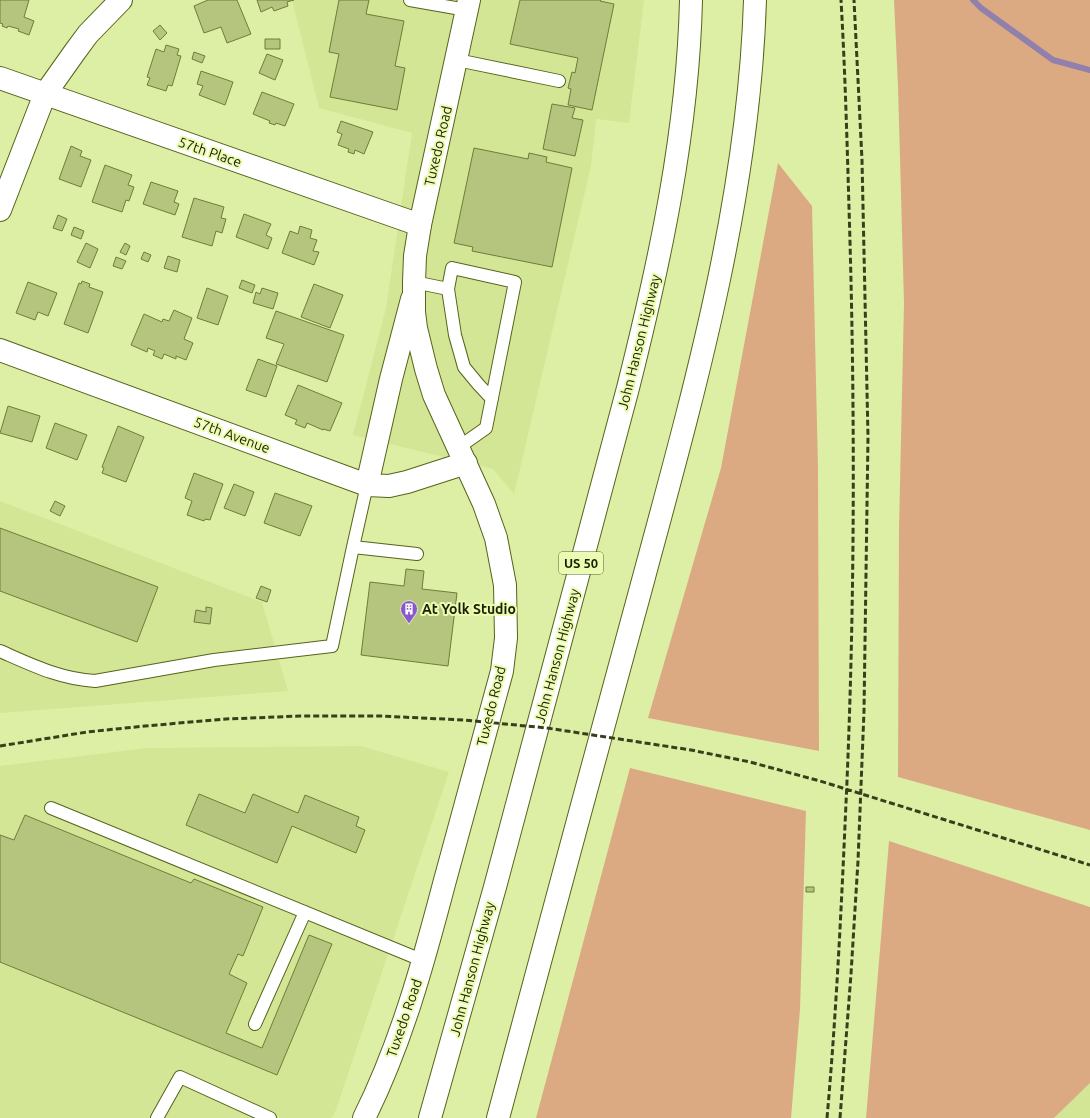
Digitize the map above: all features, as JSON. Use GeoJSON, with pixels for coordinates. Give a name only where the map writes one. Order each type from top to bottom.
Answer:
{"type":"FeatureCollection","features":[{"type":"Feature","properties":{"kind":"main road"},"geometry":{"type":"LineString","coordinates":[[0,210],[45,94],[88,34],[121,0]]}},
{"type":"Feature","properties":{"kind":"main road","name":"John Hanson Highway"},"geometry":{"type":"LineString","coordinates":[[430,1118],[495,887],[644,324],[674,172],[688,59],[691,0]]}},
{"type":"Feature","properties":{"kind":"main road"},"geometry":{"type":"LineString","coordinates":[[498,1118],[675,463],[703,352],[727,239],[743,142],[751,71],[755,0]]}},
{"type":"Feature","properties":{"kind":"main road","name":"Tuxedo Road"},"geometry":{"type":"LineString","coordinates":[[364,1118],[407,1014],[424,961],[502,671],[506,638],[505,585],[496,538],[484,504],[434,395],[416,328],[414,312],[415,256],[420,225],[468,5]]}},
{"type":"Feature","properties":{"kind":"main road","name":"57th Place"},"geometry":{"type":"LineString","coordinates":[[0,78],[420,225]]}},
{"type":"Feature","properties":{"kind":"main road","name":"Tuxedo Road"},"geometry":{"type":"LineString","coordinates":[[367,485],[414,287]]}},
{"type":"Feature","properties":{"kind":"main road","name":"57th Avenue"},"geometry":{"type":"LineString","coordinates":[[0,350],[367,485],[389,486],[407,482],[462,455]]}},
{"type":"Feature","properties":{"kind":"lane"},"geometry":{"type":"LineString","coordinates":[[410,0],[468,5]]}},
{"type":"Feature","properties":{"kind":"lane"},"geometry":{"type":"LineString","coordinates":[[456,60],[558,81]]}},
{"type":"Feature","properties":{"kind":"lane"},"geometry":{"type":"LineString","coordinates":[[462,455],[486,428],[492,399],[516,282],[452,268],[448,289],[455,335],[464,366],[492,399]]}},
{"type":"Feature","properties":{"kind":"lane"},"geometry":{"type":"LineString","coordinates":[[414,287],[448,289]]}},
{"type":"Feature","properties":{"kind":"lane"},"geometry":{"type":"LineString","coordinates":[[0,652],[56,675],[95,681],[214,660],[332,646],[367,485]]}},
{"type":"Feature","properties":{"kind":"lane"},"geometry":{"type":"LineString","coordinates":[[353,547],[417,554]]}},
{"type":"Feature","properties":{"kind":"lane"},"geometry":{"type":"LineString","coordinates":[[51,808],[424,961]]}},
{"type":"Feature","properties":{"kind":"lane"},"geometry":{"type":"LineString","coordinates":[[255,1024],[305,912]]}},
{"type":"Feature","properties":{"kind":"lane"},"geometry":{"type":"LineString","coordinates":[[157,1118],[180,1077],[270,1118]]}},
{"type":"Feature","properties":{"kind":"shaded area"},"geometry":{"type":"Polygon","coordinates":[[[292,0],[644,0],[629,123],[596,119],[591,166],[514,494],[493,469],[353,435],[386,308],[412,133],[319,108],[292,0]]]}},
{"type":"Feature","properties":{"kind":"shaded area"},"geometry":{"type":"Polygon","coordinates":[[[894,0],[1090,0],[1090,830],[898,777],[899,529],[904,303],[894,0]]]}},
{"type":"Feature","properties":{"kind":"shaded area"},"geometry":{"type":"Polygon","coordinates":[[[778,163],[812,206],[818,469],[819,751],[648,718],[721,468],[778,163]]]}},
{"type":"Feature","properties":{"kind":"shaded area"},"geometry":{"type":"Polygon","coordinates":[[[0,501],[262,602],[288,691],[0,713],[0,501]]]}},
{"type":"Feature","properties":{"kind":"shaded area"},"geometry":{"type":"Polygon","coordinates":[[[361,746],[449,772],[336,1110],[331,1118],[0,1118],[0,766],[147,748],[361,746]]]}},
{"type":"Feature","properties":{"kind":"shaded area"},"geometry":{"type":"Polygon","coordinates":[[[630,768],[806,811],[800,1009],[791,1118],[536,1118],[630,768]]]}},
{"type":"Feature","properties":{"kind":"shaded area"},"geometry":{"type":"Polygon","coordinates":[[[889,841],[1090,907],[1090,1083],[1054,1118],[866,1118],[889,841]]]}},
{"type":"Feature","properties":{"kind":"shaded area"},"geometry":{"type":"Polygon","coordinates":[[[1090,1083],[1090,1118],[1054,1118],[1090,1083]]]}},
{"type":"Feature","properties":{"kind":"building"},"geometry":{"type":"Polygon","coordinates":[[[0,0],[29,0],[24,17],[34,21],[29,35],[18,31],[19,29],[2,26],[3,24],[0,23],[0,0]]]}},
{"type":"Feature","properties":{"kind":"building"},"geometry":{"type":"Polygon","coordinates":[[[208,0],[237,0],[251,34],[227,43],[221,27],[204,33],[194,6],[208,0]]]}},
{"type":"Feature","properties":{"kind":"building"},"geometry":{"type":"Polygon","coordinates":[[[257,0],[294,0],[287,2],[288,6],[274,11],[272,7],[261,12],[257,0]]]}},
{"type":"Feature","properties":{"kind":"building"},"geometry":{"type":"Polygon","coordinates":[[[339,0],[369,0],[366,14],[404,21],[395,66],[405,68],[397,110],[330,97],[339,54],[329,52],[339,0]]]}},
{"type":"Feature","properties":{"kind":"building"},"geometry":{"type":"Polygon","coordinates":[[[520,0],[601,0],[600,1],[614,4],[592,110],[568,105],[571,89],[568,88],[572,72],[575,73],[578,58],[510,44],[520,0]]]}},
{"type":"Feature","properties":{"kind":"building"},"geometry":{"type":"Polygon","coordinates":[[[160,25],[167,33],[160,40],[153,31],[160,25]]]}},
{"type":"Feature","properties":{"kind":"building"},"geometry":{"type":"Polygon","coordinates":[[[265,39],[280,39],[280,49],[265,49],[265,39]]]}},
{"type":"Feature","properties":{"kind":"building"},"geometry":{"type":"Polygon","coordinates":[[[166,45],[179,49],[177,55],[181,56],[172,86],[168,85],[166,91],[147,85],[150,78],[147,77],[156,49],[164,52],[166,45]]]}},
{"type":"Feature","properties":{"kind":"building"},"geometry":{"type":"Polygon","coordinates":[[[194,52],[205,56],[202,63],[192,59],[194,52]]]}},
{"type":"Feature","properties":{"kind":"building"},"geometry":{"type":"Polygon","coordinates":[[[267,54],[283,60],[275,80],[259,73],[267,54]]]}},
{"type":"Feature","properties":{"kind":"building"},"geometry":{"type":"Polygon","coordinates":[[[201,71],[233,82],[225,105],[199,95],[203,86],[197,84],[201,71]]]}},
{"type":"Feature","properties":{"kind":"building"},"geometry":{"type":"Polygon","coordinates":[[[262,92],[294,104],[285,126],[276,123],[275,125],[269,123],[270,121],[253,114],[262,92]]]}},
{"type":"Feature","properties":{"kind":"building"},"geometry":{"type":"Polygon","coordinates":[[[552,104],[575,108],[572,118],[583,120],[575,156],[543,149],[552,104]]]}},
{"type":"Feature","properties":{"kind":"building"},"geometry":{"type":"Polygon","coordinates":[[[341,121],[373,132],[364,154],[355,150],[354,154],[348,152],[349,149],[338,145],[342,134],[337,132],[341,121]]]}},
{"type":"Feature","properties":{"kind":"building"},"geometry":{"type":"Polygon","coordinates":[[[71,146],[82,151],[80,156],[91,160],[81,187],[59,179],[71,146]]]}},
{"type":"Feature","properties":{"kind":"building"},"geometry":{"type":"Polygon","coordinates":[[[474,148],[528,159],[529,153],[547,157],[546,162],[572,168],[552,267],[472,251],[473,247],[454,243],[474,148]]]}},
{"type":"Feature","properties":{"kind":"building"},"geometry":{"type":"Polygon","coordinates":[[[105,165],[132,175],[128,185],[134,187],[129,201],[126,200],[122,212],[92,202],[105,165]]]}},
{"type":"Feature","properties":{"kind":"building"},"geometry":{"type":"Polygon","coordinates":[[[151,182],[178,191],[174,202],[179,204],[175,215],[143,204],[151,182]]]}},
{"type":"Feature","properties":{"kind":"building"},"geometry":{"type":"Polygon","coordinates":[[[194,198],[224,207],[221,218],[226,219],[222,233],[216,231],[212,246],[182,237],[194,198]]]}},
{"type":"Feature","properties":{"kind":"building"},"geometry":{"type":"Polygon","coordinates":[[[244,214],[271,224],[266,235],[272,238],[268,249],[236,237],[244,214]]]}},
{"type":"Feature","properties":{"kind":"building"},"geometry":{"type":"Polygon","coordinates":[[[58,215],[67,219],[62,231],[53,228],[58,215]]]}},
{"type":"Feature","properties":{"kind":"building"},"geometry":{"type":"Polygon","coordinates":[[[300,226],[312,230],[310,238],[317,240],[313,251],[319,252],[314,265],[282,253],[290,231],[298,234],[300,226]]]}},
{"type":"Feature","properties":{"kind":"building"},"geometry":{"type":"Polygon","coordinates":[[[74,227],[84,231],[81,239],[71,235],[74,227]]]}},
{"type":"Feature","properties":{"kind":"building"},"geometry":{"type":"Polygon","coordinates":[[[86,243],[98,249],[90,268],[77,262],[86,243]]]}},
{"type":"Feature","properties":{"kind":"building"},"geometry":{"type":"Polygon","coordinates":[[[125,243],[130,246],[126,255],[120,252],[125,243]]]}},
{"type":"Feature","properties":{"kind":"building"},"geometry":{"type":"Polygon","coordinates":[[[144,252],[151,255],[148,262],[141,259],[144,252]]]}},
{"type":"Feature","properties":{"kind":"building"},"geometry":{"type":"Polygon","coordinates":[[[168,256],[180,260],[177,272],[164,268],[168,256]]]}},
{"type":"Feature","properties":{"kind":"building"},"geometry":{"type":"Polygon","coordinates":[[[116,257],[126,261],[122,269],[113,266],[116,257]]]}},
{"type":"Feature","properties":{"kind":"building"},"geometry":{"type":"Polygon","coordinates":[[[242,280],[255,285],[252,293],[239,288],[242,280]]]}},
{"type":"Feature","properties":{"kind":"building"},"geometry":{"type":"Polygon","coordinates":[[[82,281],[90,284],[89,287],[103,292],[88,333],[64,324],[79,283],[81,284],[82,281]]]}},
{"type":"Feature","properties":{"kind":"building"},"geometry":{"type":"Polygon","coordinates":[[[28,282],[57,293],[48,316],[38,312],[35,320],[16,313],[28,282]]]}},
{"type":"Feature","properties":{"kind":"building"},"geometry":{"type":"Polygon","coordinates":[[[314,284],[343,295],[330,328],[301,317],[314,284]]]}},
{"type":"Feature","properties":{"kind":"building"},"geometry":{"type":"Polygon","coordinates":[[[207,288],[228,296],[218,325],[197,318],[207,288]]]}},
{"type":"Feature","properties":{"kind":"building"},"geometry":{"type":"Polygon","coordinates":[[[262,288],[278,293],[273,309],[253,303],[256,292],[260,294],[262,288]]]}},
{"type":"Feature","properties":{"kind":"building"},"geometry":{"type":"Polygon","coordinates":[[[174,310],[192,318],[184,339],[193,343],[186,360],[176,356],[176,359],[164,354],[162,359],[153,355],[155,351],[148,348],[147,352],[131,345],[144,314],[162,322],[163,319],[169,321],[174,310]]]}},
{"type":"Feature","properties":{"kind":"building"},"geometry":{"type":"Polygon","coordinates":[[[276,311],[344,335],[327,382],[276,364],[284,344],[266,338],[276,311]]]}},
{"type":"Feature","properties":{"kind":"building"},"geometry":{"type":"Polygon","coordinates":[[[258,359],[277,366],[266,397],[246,390],[258,359]]]}},
{"type":"Feature","properties":{"kind":"building"},"geometry":{"type":"Polygon","coordinates":[[[298,385],[342,403],[330,431],[323,430],[307,423],[305,428],[295,424],[297,420],[285,415],[298,385]]]}},
{"type":"Feature","properties":{"kind":"building"},"geometry":{"type":"Polygon","coordinates":[[[8,406],[40,416],[32,442],[0,433],[8,406]]]}},
{"type":"Feature","properties":{"kind":"building"},"geometry":{"type":"Polygon","coordinates":[[[55,423],[87,435],[77,460],[46,448],[55,423]]]}},
{"type":"Feature","properties":{"kind":"building"},"geometry":{"type":"Polygon","coordinates":[[[118,426],[144,437],[126,482],[102,473],[104,468],[102,467],[118,426]]]}},
{"type":"Feature","properties":{"kind":"building"},"geometry":{"type":"Polygon","coordinates":[[[194,473],[223,484],[210,520],[205,519],[204,521],[187,515],[192,501],[185,498],[194,473]]]}},
{"type":"Feature","properties":{"kind":"building"},"geometry":{"type":"Polygon","coordinates":[[[234,484],[254,492],[245,516],[224,508],[234,484]]]}},
{"type":"Feature","properties":{"kind":"building"},"geometry":{"type":"Polygon","coordinates":[[[275,493],[312,506],[300,536],[264,523],[275,493]]]}},
{"type":"Feature","properties":{"kind":"building"},"geometry":{"type":"Polygon","coordinates":[[[55,501],[65,506],[60,516],[50,511],[55,501]]]}},
{"type":"Feature","properties":{"kind":"building"},"geometry":{"type":"Polygon","coordinates":[[[0,528],[158,587],[137,642],[0,591],[0,528]]]}},
{"type":"Feature","properties":{"kind":"building","name":"At Yolk Studio"},"geometry":{"type":"Polygon","coordinates":[[[406,569],[424,571],[422,589],[457,593],[448,666],[361,655],[370,582],[404,586],[406,569]]]}},
{"type":"Feature","properties":{"kind":"building"},"geometry":{"type":"Polygon","coordinates":[[[261,586],[271,590],[267,602],[256,598],[261,586]]]}},
{"type":"Feature","properties":{"kind":"building"},"geometry":{"type":"Polygon","coordinates":[[[206,607],[212,608],[210,624],[194,622],[196,610],[206,612],[206,607]]]}},
{"type":"Feature","properties":{"kind":"building"},"geometry":{"type":"Polygon","coordinates":[[[199,794],[245,813],[253,794],[298,813],[305,795],[359,817],[356,826],[365,830],[356,853],[292,826],[277,863],[186,825],[199,794]]]}},
{"type":"Feature","properties":{"kind":"building"},"geometry":{"type":"Polygon","coordinates":[[[25,815],[191,883],[194,879],[263,907],[243,956],[238,954],[229,974],[247,983],[226,1033],[262,1048],[309,935],[332,944],[277,1075],[0,962],[0,835],[14,840],[25,815]]]}},
{"type":"Feature","properties":{"kind":"building"},"geometry":{"type":"Polygon","coordinates":[[[806,887],[814,887],[814,892],[806,892],[806,887]]]}},
{"type":"Feature","properties":{"kind":"waterway"},"geometry":{"type":"LineString","coordinates":[[973,0],[981,8],[1053,60],[1090,70]]}},
{"type":"Feature","properties":{"kind":"railway"},"geometry":{"type":"LineString","coordinates":[[827,1118],[836,992],[847,781],[853,566],[851,280],[846,104],[841,0]]}},
{"type":"Feature","properties":{"kind":"railway"},"geometry":{"type":"LineString","coordinates":[[840,1118],[858,861],[864,711],[868,437],[862,160],[854,0]]}},
{"type":"Feature","properties":{"kind":"railway"},"geometry":{"type":"LineString","coordinates":[[0,746],[87,732],[145,726],[226,719],[300,716],[380,716],[464,720],[547,728],[691,750],[750,762],[820,781],[1090,865]]}},
{"type":"Feature","properties":{"kind":"place","name":"At Yolk Studio"},"geometry":{"type":"Point","coordinates":[409,624]}}]}
